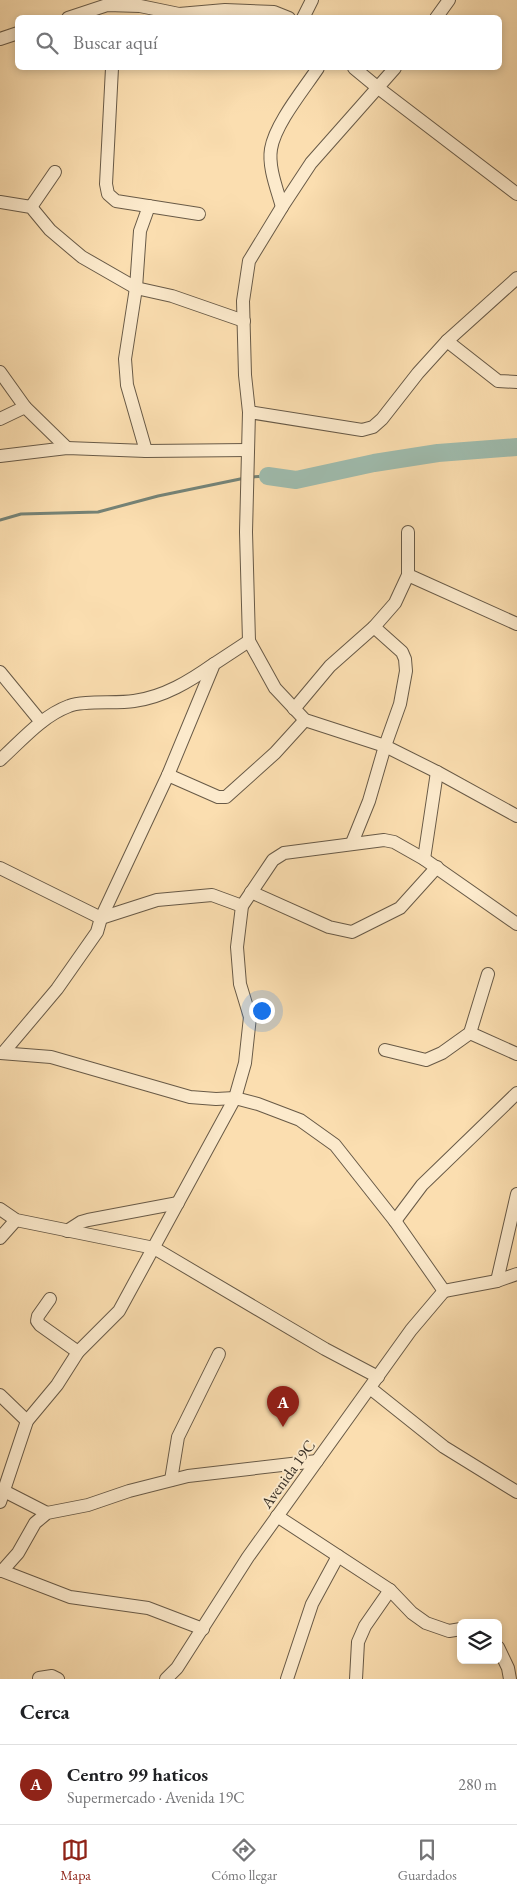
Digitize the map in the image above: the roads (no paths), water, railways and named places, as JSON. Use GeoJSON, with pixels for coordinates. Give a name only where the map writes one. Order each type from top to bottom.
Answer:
{"type":"FeatureCollection","features":[{"type":"Feature","properties":{"kind":"street"},"geometry":{"type":"LineString","coordinates":[[304,15],[312,0]]}},
{"type":"Feature","properties":{"kind":"street"},"geometry":{"type":"LineString","coordinates":[[438,15],[449,0]]}},
{"type":"Feature","properties":{"kind":"street"},"geometry":{"type":"LineString","coordinates":[[85,15],[140,6],[179,14],[226,10],[274,12],[282,15]]}},
{"type":"Feature","properties":{"kind":"street"},"geometry":{"type":"LineString","coordinates":[[0,39],[15,34]]}},
{"type":"Feature","properties":{"kind":"street"},"geometry":{"type":"LineString","coordinates":[[112,70],[106,184],[108,194],[116,201],[199,214]]}},
{"type":"Feature","properties":{"kind":"street"},"geometry":{"type":"LineString","coordinates":[[282,207],[273,172],[271,149],[280,125],[317,70]]}},
{"type":"Feature","properties":{"kind":"street"},"geometry":{"type":"LineString","coordinates":[[356,70],[517,194]]}},
{"type":"Feature","properties":{"kind":"street"},"geometry":{"type":"LineString","coordinates":[[393,70],[311,164],[249,261],[243,301],[248,412],[246,532],[249,641],[275,688],[305,720],[385,746],[517,816]]}},
{"type":"Feature","properties":{"kind":"street"},"geometry":{"type":"LineString","coordinates":[[30,207],[55,172]]}},
{"type":"Feature","properties":{"kind":"street"},"geometry":{"type":"LineString","coordinates":[[0,202],[30,207],[50,230],[82,257],[136,288],[172,296],[244,321]]}},
{"type":"Feature","properties":{"kind":"street"},"geometry":{"type":"LineString","coordinates":[[146,450],[127,385],[125,359],[136,288],[140,231],[148,206]]}},
{"type":"Feature","properties":{"kind":"street"},"geometry":{"type":"LineString","coordinates":[[248,412],[362,430],[373,427],[382,419],[418,373],[447,341],[517,278]]}},
{"type":"Feature","properties":{"kind":"street"},"geometry":{"type":"LineString","coordinates":[[447,341],[498,381],[517,382]]}},
{"type":"Feature","properties":{"kind":"street"},"geometry":{"type":"LineString","coordinates":[[0,372],[24,407],[67,448]]}},
{"type":"Feature","properties":{"kind":"street"},"geometry":{"type":"LineString","coordinates":[[0,419],[24,407]]}},
{"type":"Feature","properties":{"kind":"street"},"geometry":{"type":"LineString","coordinates":[[0,456],[67,448],[248,450]]}},
{"type":"Feature","properties":{"kind":"street"},"geometry":{"type":"LineString","coordinates":[[294,709],[330,666],[374,627],[395,603],[408,575],[408,532]]}},
{"type":"Feature","properties":{"kind":"street"},"geometry":{"type":"LineString","coordinates":[[408,575],[517,624]]}},
{"type":"Feature","properties":{"kind":"street"},"geometry":{"type":"LineString","coordinates":[[352,843],[369,801],[385,746],[400,704],[406,671],[406,658],[402,652],[374,627]]}},
{"type":"Feature","properties":{"kind":"street"},"geometry":{"type":"LineString","coordinates":[[0,760],[41,722],[70,706],[135,701],[165,693],[193,679],[249,641]]}},
{"type":"Feature","properties":{"kind":"street"},"geometry":{"type":"LineString","coordinates":[[2,1053],[57,989],[98,932],[100,918],[168,775],[214,664]]}},
{"type":"Feature","properties":{"kind":"street"},"geometry":{"type":"LineString","coordinates":[[0,672],[41,722]]}},
{"type":"Feature","properties":{"kind":"street"},"geometry":{"type":"LineString","coordinates":[[168,775],[218,797],[226,797],[275,753],[305,720]]}},
{"type":"Feature","properties":{"kind":"street"},"geometry":{"type":"LineString","coordinates":[[424,859],[437,772]]}},
{"type":"Feature","properties":{"kind":"street"},"geometry":{"type":"LineString","coordinates":[[47,1513],[2,1496],[27,1421],[57,1385],[78,1352],[119,1311],[235,1098],[245,1063],[250,1017],[240,984],[237,947],[242,906],[273,860],[284,853],[352,843],[384,840],[394,842],[437,867],[517,924]]}},
{"type":"Feature","properties":{"kind":"street"},"geometry":{"type":"LineString","coordinates":[[252,892],[329,927],[352,932],[400,908],[437,867]]}},
{"type":"Feature","properties":{"kind":"street"},"geometry":{"type":"LineString","coordinates":[[0,868],[100,918],[156,900],[212,895],[242,906]]}},
{"type":"Feature","properties":{"kind":"street"},"geometry":{"type":"LineString","coordinates":[[385,1050],[426,1060],[442,1053],[470,1033],[488,974]]}},
{"type":"Feature","properties":{"kind":"street"},"geometry":{"type":"LineString","coordinates":[[470,1033],[517,1054]]}},
{"type":"Feature","properties":{"kind":"street"},"geometry":{"type":"LineString","coordinates":[[2,1053],[51,1057],[190,1097],[235,1098],[258,1104],[300,1120],[335,1145],[395,1221],[444,1291],[498,1281],[517,1274]]}},
{"type":"Feature","properties":{"kind":"street"},"geometry":{"type":"LineString","coordinates":[[395,1221],[422,1185],[517,1093]]}},
{"type":"Feature","properties":{"kind":"street"},"geometry":{"type":"LineString","coordinates":[[498,1281],[517,1194]]}},
{"type":"Feature","properties":{"kind":"street"},"geometry":{"type":"LineString","coordinates":[[67,1231],[88,1220],[178,1203]]}},
{"type":"Feature","properties":{"kind":"street"},"geometry":{"type":"LineString","coordinates":[[0,1209],[16,1220],[154,1248],[325,1349],[378,1377]]}},
{"type":"Feature","properties":{"kind":"street"},"geometry":{"type":"LineString","coordinates":[[0,1238],[16,1220]]}},
{"type":"Feature","properties":{"kind":"street","name":"Avenida 19C"},"geometry":{"type":"LineString","coordinates":[[166,1679],[177,1668],[248,1558],[317,1461],[411,1330],[444,1291]]}},
{"type":"Feature","properties":{"kind":"street"},"geometry":{"type":"LineString","coordinates":[[50,1299],[37,1320],[40,1325],[78,1352]]}},
{"type":"Feature","properties":{"kind":"street"},"geometry":{"type":"LineString","coordinates":[[171,1480],[178,1438],[219,1354]]}},
{"type":"Feature","properties":{"kind":"street"},"geometry":{"type":"LineString","coordinates":[[370,1388],[444,1447],[517,1492]]}},
{"type":"Feature","properties":{"kind":"street"},"geometry":{"type":"LineString","coordinates":[[0,1395],[27,1421]]}},
{"type":"Feature","properties":{"kind":"street"},"geometry":{"type":"LineString","coordinates":[[203,1629],[148,1608],[70,1597],[1,1571],[18,1553],[35,1523],[47,1513],[88,1505],[129,1491],[188,1476],[317,1461]]}},
{"type":"Feature","properties":{"kind":"street"},"geometry":{"type":"LineString","coordinates":[[278,1516],[390,1590],[412,1613],[426,1624],[449,1631],[457,1630]]}},
{"type":"Feature","properties":{"kind":"street"},"geometry":{"type":"LineString","coordinates":[[287,1679],[312,1604],[338,1556]]}},
{"type":"Feature","properties":{"kind":"street"},"geometry":{"type":"LineString","coordinates":[[356,1679],[358,1642],[365,1626],[390,1590]]}},
{"type":"Feature","properties":{"kind":"street"},"geometry":{"type":"LineString","coordinates":[[502,1655],[508,1668],[510,1679]]}},
{"type":"Feature","properties":{"kind":"street"},"geometry":{"type":"LineString","coordinates":[[39,1678],[52,1676],[58,1679]]}},
{"type":"Feature","properties":{"kind":"waterway"},"geometry":{"type":"LineString","coordinates":[[268,476],[296,480],[374,463],[438,453],[517,447]]}},
{"type":"Feature","properties":{"kind":"waterway"},"geometry":{"type":"LineString","coordinates":[[251,477],[268,476]]}},
{"type":"Feature","properties":{"kind":"waterway"},"geometry":{"type":"LineString","coordinates":[[0,520],[21,514],[98,512],[158,496],[245,478]]}},
{"type":"Feature","properties":{"kind":"place","name":"Centro 99 haticos"},"geometry":{"type":"Point","coordinates":[283,1427]}}]}
